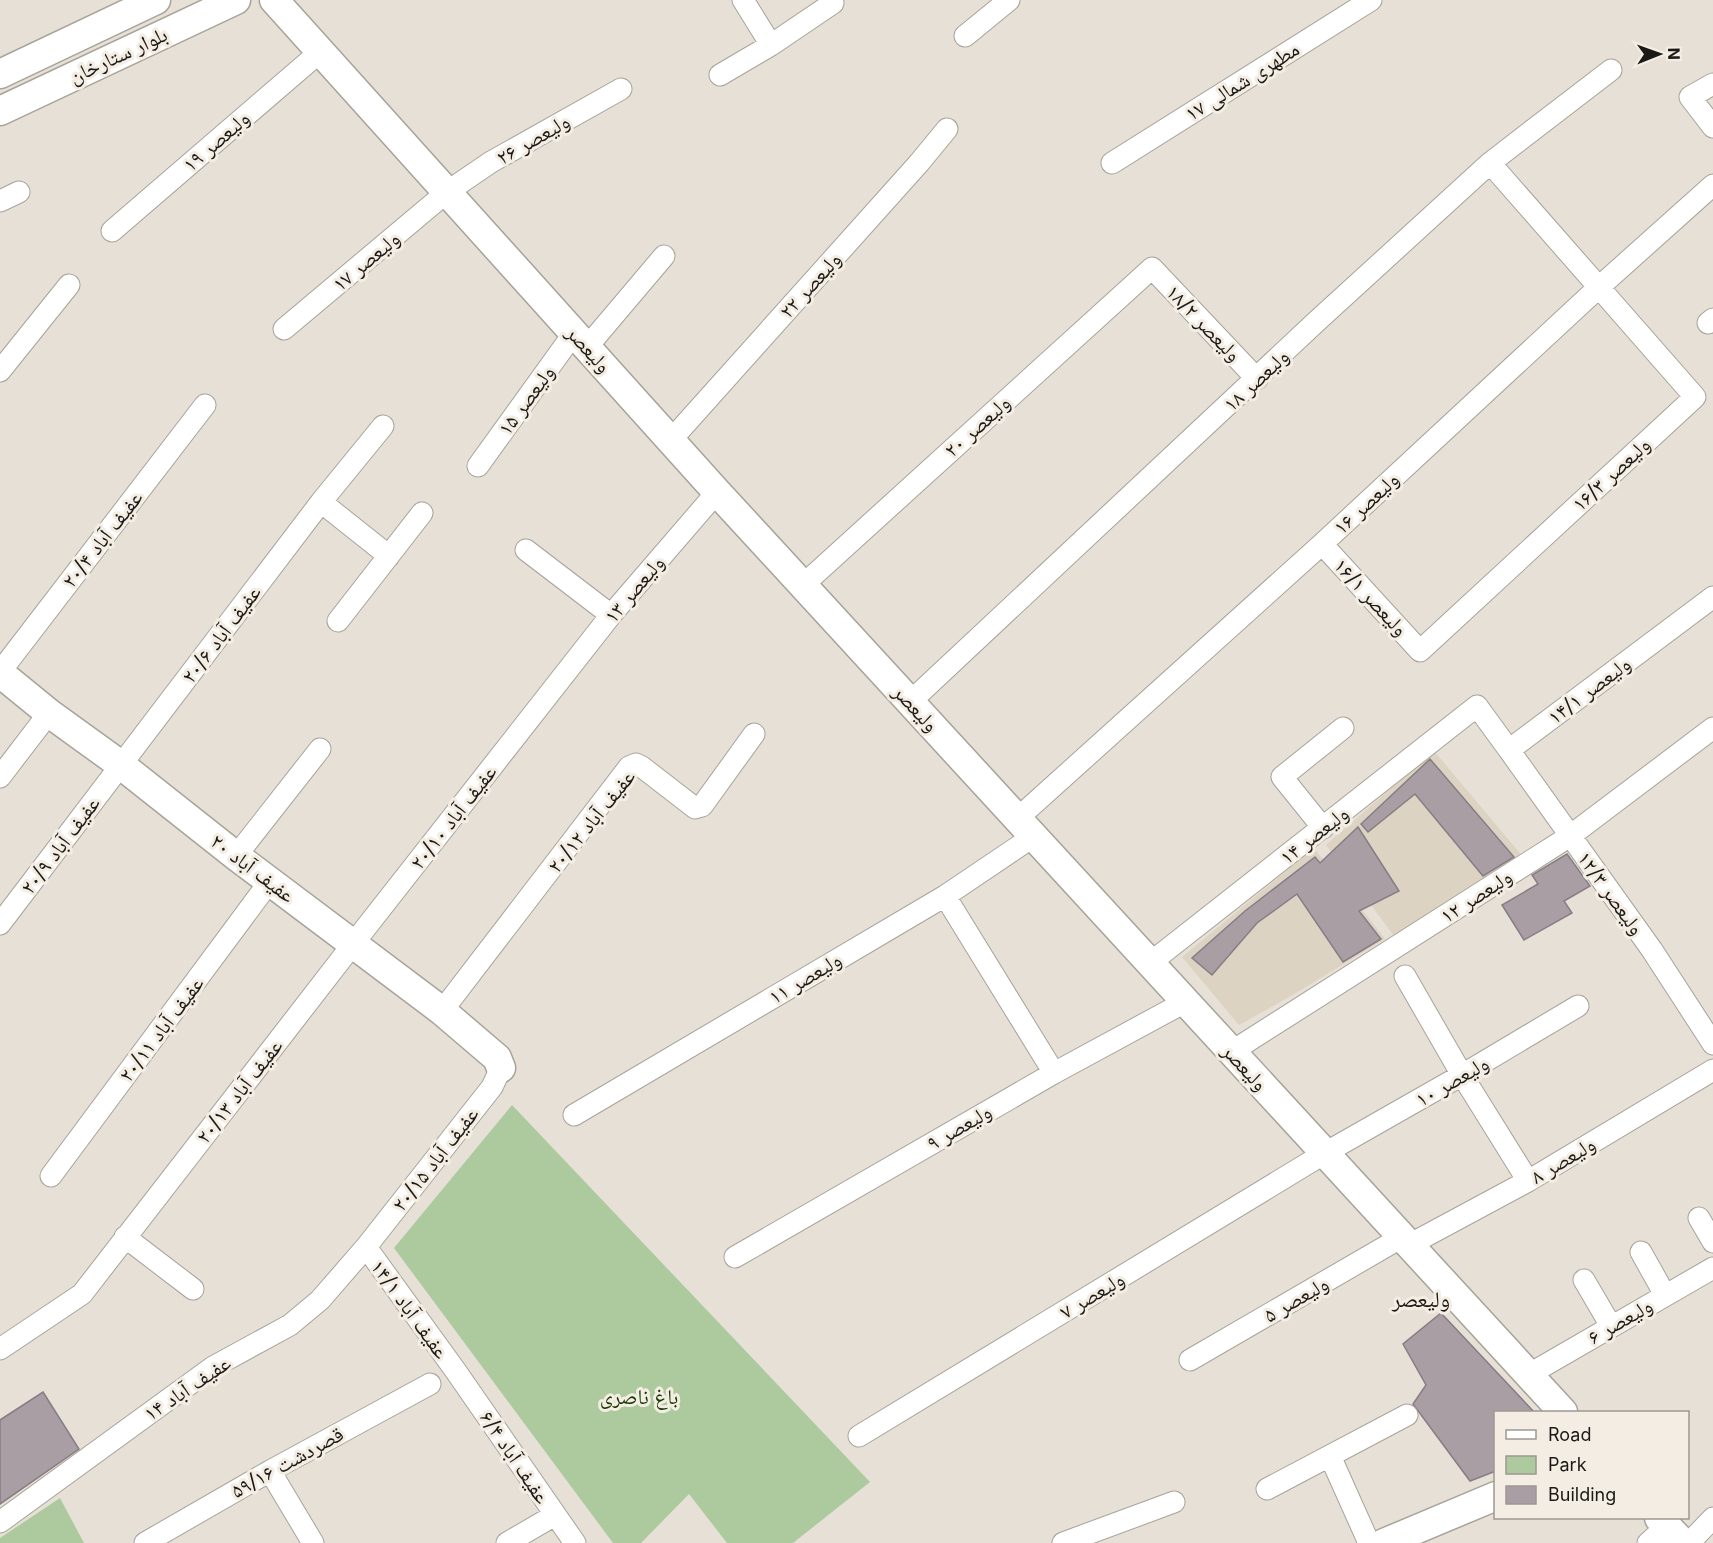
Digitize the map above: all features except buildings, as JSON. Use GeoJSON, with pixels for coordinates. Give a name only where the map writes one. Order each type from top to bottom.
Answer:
{"type":"FeatureCollection","features":[{"type":"Feature","properties":{"kind":"main road","name":"بلوار ستارخان"},"geometry":{"type":"LineString","coordinates":[[3,67],[156,0]]}},
{"type":"Feature","properties":{"kind":"main road","name":"بلوار ستارخان"},"geometry":{"type":"LineString","coordinates":[[0,111],[236,0]]}},
{"type":"Feature","properties":{"kind":"main road","name":"ولیعصر"},"geometry":{"type":"LineString","coordinates":[[274,0],[717,492],[1561,1411]]}},
{"type":"Feature","properties":{"kind":"main road","name":"عفیف آباد ۲۰"},"geometry":{"type":"LineString","coordinates":[[0,673],[49,713],[121,765],[236,856],[442,1011],[497,1058],[501,1068]]}},
{"type":"Feature","properties":{"kind":"main road"},"geometry":{"type":"LineString","coordinates":[[1384,1543],[1494,1497]]}},
{"type":"Feature","properties":{"kind":"street"},"geometry":{"type":"LineString","coordinates":[[743,0],[771,45]]}},
{"type":"Feature","properties":{"kind":"street"},"geometry":{"type":"LineString","coordinates":[[966,36],[1009,0]]}},
{"type":"Feature","properties":{"kind":"street","name":"۱۷ مطهری شمالی"},"geometry":{"type":"LineString","coordinates":[[1112,163],[1371,0]]}},
{"type":"Feature","properties":{"kind":"street"},"geometry":{"type":"LineString","coordinates":[[720,75],[771,45],[833,3]]}},
{"type":"Feature","properties":{"kind":"street","name":"۱۹ ولیعصر"},"geometry":{"type":"LineString","coordinates":[[112,231],[321,51]]}},
{"type":"Feature","properties":{"kind":"street","name":"۱۸ ولیعصر"},"geometry":{"type":"LineString","coordinates":[[910,702],[1490,163],[1611,69]]}},
{"type":"Feature","properties":{"kind":"street"},"geometry":{"type":"LineString","coordinates":[[1713,84],[1690,97],[1713,127]]}},
{"type":"Feature","properties":{"kind":"street","name":"۲۶ ولیعصر"},"geometry":{"type":"LineString","coordinates":[[447,192],[491,162],[621,89]]}},
{"type":"Feature","properties":{"kind":"street","name":"۲۲ ولیعصر"},"geometry":{"type":"LineString","coordinates":[[671,440],[919,164],[947,129]]}},
{"type":"Feature","properties":{"kind":"street"},"geometry":{"type":"LineString","coordinates":[[1490,163],[1598,288]]}},
{"type":"Feature","properties":{"kind":"street","name":"۱۶ ولیعصر"},"geometry":{"type":"LineString","coordinates":[[1026,827],[1322,544],[1598,288],[1713,185]]}},
{"type":"Feature","properties":{"kind":"street","name":"۱۷ ولیعصر"},"geometry":{"type":"LineString","coordinates":[[284,329],[447,192]]}},
{"type":"Feature","properties":{"kind":"street","name":"۱۵ ولیعصر"},"geometry":{"type":"LineString","coordinates":[[478,466],[581,340],[664,256]]}},
{"type":"Feature","properties":{"kind":"street","name":"۱۸/۲ ولیعصر"},"geometry":{"type":"LineString","coordinates":[[1152,268],[1257,379]]}},
{"type":"Feature","properties":{"kind":"street","name":"۲۰ ولیعصر"},"geometry":{"type":"LineString","coordinates":[[803,585],[1152,268]]}},
{"type":"Feature","properties":{"kind":"street"},"geometry":{"type":"LineString","coordinates":[[0,371],[69,285]]}},
{"type":"Feature","properties":{"kind":"street","name":"۱۶/۳ ولیعصر"},"geometry":{"type":"LineString","coordinates":[[1420,651],[1695,397],[1598,288]]}},
{"type":"Feature","properties":{"kind":"street","name":"عفیف آباد ۲۰/۴"},"geometry":{"type":"LineString","coordinates":[[0,673],[205,405]]}},
{"type":"Feature","properties":{"kind":"street","name":"عفیف آباد ۲۰/۶"},"geometry":{"type":"LineString","coordinates":[[121,765],[321,502],[383,426]]}},
{"type":"Feature","properties":{"kind":"street","name":"۱۳ ولیعصر"},"geometry":{"type":"LineString","coordinates":[[554,690],[612,615],[717,492]]}},
{"type":"Feature","properties":{"kind":"street"},"geometry":{"type":"LineString","coordinates":[[321,502],[389,555]]}},
{"type":"Feature","properties":{"kind":"street"},"geometry":{"type":"LineString","coordinates":[[338,621],[422,513]]}},
{"type":"Feature","properties":{"kind":"street","name":"۱۶/۱ ولیعصر"},"geometry":{"type":"LineString","coordinates":[[1322,544],[1420,651]]}},
{"type":"Feature","properties":{"kind":"street"},"geometry":{"type":"LineString","coordinates":[[526,550],[612,615]]}},
{"type":"Feature","properties":{"kind":"street","name":"۱۴/۱ ولیعصر"},"geometry":{"type":"LineString","coordinates":[[1509,750],[1713,597]]}},
{"type":"Feature","properties":{"kind":"street","name":"عفیف آباد ۲۰/۱۰"},"geometry":{"type":"LineString","coordinates":[[352,944],[554,690]]}},
{"type":"Feature","properties":{"kind":"street","name":"۱۴ ولیعصر"},"geometry":{"type":"LineString","coordinates":[[1150,963],[1477,706],[1509,750]]}},
{"type":"Feature","properties":{"kind":"street"},"geometry":{"type":"LineString","coordinates":[[0,777],[49,713]]}},
{"type":"Feature","properties":{"kind":"street"},"geometry":{"type":"LineString","coordinates":[[1323,828],[1282,777],[1343,728]]}},
{"type":"Feature","properties":{"kind":"street","name":"۱۲ ولیعصر"},"geometry":{"type":"LineString","coordinates":[[1231,1052],[1570,836],[1713,728]]}},
{"type":"Feature","properties":{"kind":"street","name":"عفیف آباد ۲۰/۱۲"},"geometry":{"type":"LineString","coordinates":[[442,1011],[629,767],[636,764],[642,767],[695,808],[702,806],[754,734]]}},
{"type":"Feature","properties":{"kind":"street"},"geometry":{"type":"LineString","coordinates":[[236,856],[320,749]]}},
{"type":"Feature","properties":{"kind":"street","name":"۱۲/۳ ولیعصر"},"geometry":{"type":"LineString","coordinates":[[1509,750],[1652,950],[1713,1044]]}},
{"type":"Feature","properties":{"kind":"street","name":"عفیف آباد ۲۰/۹"},"geometry":{"type":"LineString","coordinates":[[0,924],[121,765]]}},
{"type":"Feature","properties":{"kind":"street","name":"۱۱ ولیعصر"},"geometry":{"type":"LineString","coordinates":[[574,1115],[945,896],[1026,827]]}},
{"type":"Feature","properties":{"kind":"street","name":"عفیف آباد ۲۰/۱۱"},"geometry":{"type":"LineString","coordinates":[[51,1176],[270,881]]}},
{"type":"Feature","properties":{"kind":"street"},"geometry":{"type":"LineString","coordinates":[[945,896],[1054,1073]]}},
{"type":"Feature","properties":{"kind":"street","name":"عفیف آباد ۲۰/۱۳"},"geometry":{"type":"LineString","coordinates":[[0,1349],[82,1294],[352,944]]}},
{"type":"Feature","properties":{"kind":"street"},"geometry":{"type":"LineString","coordinates":[[1405,976],[1462,1075],[1528,1181]]}},
{"type":"Feature","properties":{"kind":"street","name":"۹ ولیعصر"},"geometry":{"type":"LineString","coordinates":[[735,1257],[1054,1073],[1185,1002]]}},
{"type":"Feature","properties":{"kind":"street","name":"۱۰ ولیعصر"},"geometry":{"type":"LineString","coordinates":[[1325,1153],[1578,1006]]}},
{"type":"Feature","properties":{"kind":"street","name":"عفیف آباد ۲۰/۱۵"},"geometry":{"type":"LineString","coordinates":[[366,1247],[492,1087],[501,1068]]}},
{"type":"Feature","properties":{"kind":"street","name":"۸ ولیعصر"},"geometry":{"type":"LineString","coordinates":[[1405,1241],[1528,1181],[1713,1070]]}},
{"type":"Feature","properties":{"kind":"street","name":"۷ ولیعصر"},"geometry":{"type":"LineString","coordinates":[[859,1436],[1325,1153]]}},
{"type":"Feature","properties":{"kind":"street"},"geometry":{"type":"LineString","coordinates":[[1699,1218],[1713,1242]]}},
{"type":"Feature","properties":{"kind":"street"},"geometry":{"type":"LineString","coordinates":[[125,1237],[193,1289]]}},
{"type":"Feature","properties":{"kind":"street","name":"۵ ولیعصر"},"geometry":{"type":"LineString","coordinates":[[1190,1360],[1405,1241]]}},
{"type":"Feature","properties":{"kind":"street","name":"عفیف آباد ۱۴/۱"},"geometry":{"type":"LineString","coordinates":[[366,1247],[455,1370]]}},
{"type":"Feature","properties":{"kind":"street","name":"عفیف آباد ۱۴"},"geometry":{"type":"LineString","coordinates":[[0,1522],[213,1367],[290,1325],[320,1300],[366,1247]]}},
{"type":"Feature","properties":{"kind":"street"},"geometry":{"type":"LineString","coordinates":[[1641,1252],[1665,1295]]}},
{"type":"Feature","properties":{"kind":"street","name":"۶ ولیعصر"},"geometry":{"type":"LineString","coordinates":[[1528,1374],[1713,1268]]}},
{"type":"Feature","properties":{"kind":"street"},"geometry":{"type":"LineString","coordinates":[[1584,1280],[1611,1326]]}},
{"type":"Feature","properties":{"kind":"street","name":"عفیف آباد ۶/۴"},"geometry":{"type":"LineString","coordinates":[[455,1370],[576,1543]]}},
{"type":"Feature","properties":{"kind":"street","name":"۵۹/۱۶ قصردشت"},"geometry":{"type":"LineString","coordinates":[[145,1543],[270,1471],[430,1384]]}},
{"type":"Feature","properties":{"kind":"street"},"geometry":{"type":"LineString","coordinates":[[1267,1489],[1407,1415]]}},
{"type":"Feature","properties":{"kind":"street"},"geometry":{"type":"LineString","coordinates":[[1330,1456],[1369,1543]]}},
{"type":"Feature","properties":{"kind":"street"},"geometry":{"type":"LineString","coordinates":[[270,1471],[313,1543]]}},
{"type":"Feature","properties":{"kind":"street"},"geometry":{"type":"LineString","coordinates":[[1063,1543],[1174,1502]]}},
{"type":"Feature","properties":{"kind":"street"},"geometry":{"type":"LineString","coordinates":[[507,1543],[555,1515]]}},
{"type":"Feature","properties":{"kind":"street"},"geometry":{"type":"LineString","coordinates":[[1669,1535],[1713,1518]]}},
{"type":"Feature","properties":{"kind":"shaded area"},"geometry":{"type":"Polygon","coordinates":[[[1434,751],[1525,859],[1394,936],[1326,845],[1434,751]]]}},
{"type":"Feature","properties":{"kind":"shaded area"},"geometry":{"type":"Polygon","coordinates":[[[1314,848],[1385,939],[1239,1025],[1182,957],[1314,848]]]}},
{"type":"Feature","properties":{"kind":"green space","name":"باغ ناصری"},"geometry":{"type":"Polygon","coordinates":[[[512,1105],[870,1482],[793,1543],[727,1543],[689,1494],[641,1543],[613,1543],[394,1248],[512,1105]]]}},
{"type":"Feature","properties":{"kind":"green space"},"geometry":{"type":"Polygon","coordinates":[[[60,1498],[84,1543],[0,1543],[0,1538],[60,1498]]]}},
{"type":"Feature","properties":{"kind":"district","name":"ولیعصر"},"geometry":{"type":"Point","coordinates":[1421,1299]}}]}
